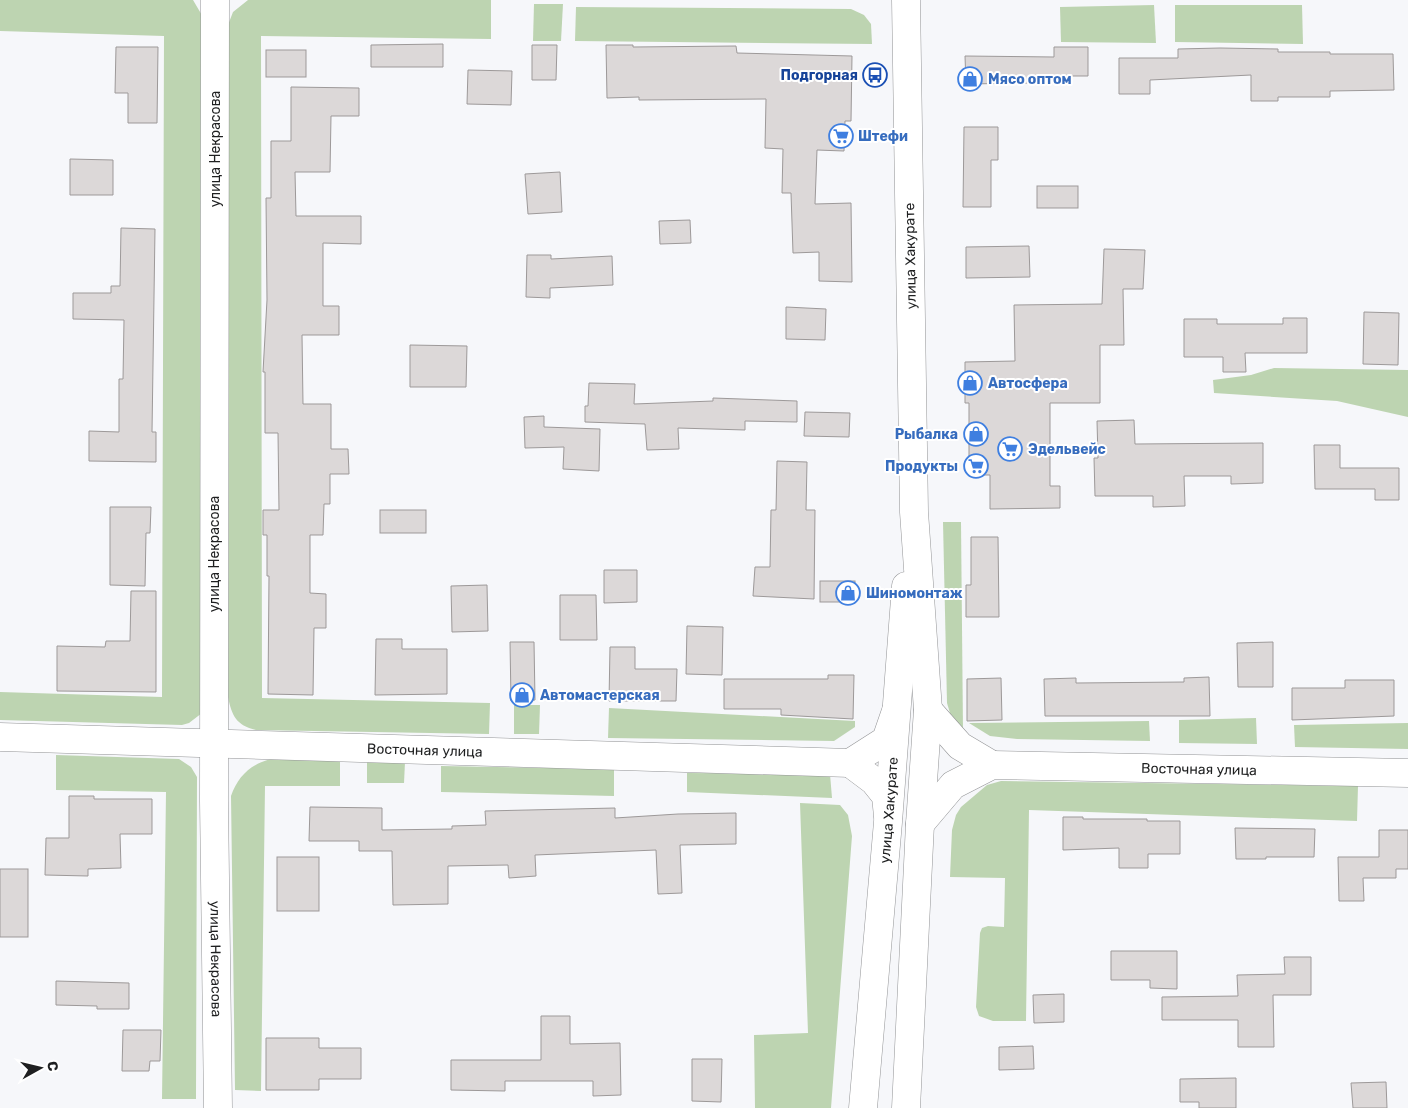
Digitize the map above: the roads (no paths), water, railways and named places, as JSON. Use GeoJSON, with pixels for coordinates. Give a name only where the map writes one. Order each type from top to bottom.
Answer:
{"type":"FeatureCollection","features":[{"type":"Feature","properties":{"kind":"street","name":"улица Некрасова"},"geometry":{"type":"LineString","coordinates":[[215,0],[214,744],[218,1108]]}},
{"type":"Feature","properties":{"kind":"street","name":"улица Хакурате"},"geometry":{"type":"LineString","coordinates":[[906,0],[914,512],[928,710],[920,824],[906,1108]]}},
{"type":"Feature","properties":{"kind":"street","name":"улица Хакурате"},"geometry":{"type":"LineString","coordinates":[[863,1108],[888,819],[904,599],[914,512]]}},
{"type":"Feature","properties":{"kind":"street"},"geometry":{"type":"LineString","coordinates":[[888,819],[886,796],[874,781],[850,763],[886,740],[896,710]]}},
{"type":"Feature","properties":{"kind":"street"},"geometry":{"type":"LineString","coordinates":[[928,710],[960,746],[992,765]]}},
{"type":"Feature","properties":{"kind":"street","name":"Восточная улица"},"geometry":{"type":"LineString","coordinates":[[0,737],[850,763]]}},
{"type":"Feature","properties":{"kind":"street","name":"Восточная улица"},"geometry":{"type":"LineString","coordinates":[[992,765],[1408,773]]}},
{"type":"Feature","properties":{"kind":"street"},"geometry":{"type":"LineString","coordinates":[[920,824],[953,786],[992,765]]}},
{"type":"Feature","properties":{"kind":"place","name":"Подгорная"},"geometry":{"type":"Point","coordinates":[875,75]}},
{"type":"Feature","properties":{"kind":"place","name":"Мясо оптом"},"geometry":{"type":"Point","coordinates":[970,79]}},
{"type":"Feature","properties":{"kind":"place","name":"Штефи"},"geometry":{"type":"Point","coordinates":[841,136]}},
{"type":"Feature","properties":{"kind":"place","name":"Автосфера"},"geometry":{"type":"Point","coordinates":[970,383]}},
{"type":"Feature","properties":{"kind":"place","name":"Рыбалка"},"geometry":{"type":"Point","coordinates":[976,434]}},
{"type":"Feature","properties":{"kind":"place","name":"Эдельвейс"},"geometry":{"type":"Point","coordinates":[1010,449]}},
{"type":"Feature","properties":{"kind":"place","name":"Продукты"},"geometry":{"type":"Point","coordinates":[976,466]}},
{"type":"Feature","properties":{"kind":"place","name":"Шиномонтаж"},"geometry":{"type":"Point","coordinates":[848,593]}},
{"type":"Feature","properties":{"kind":"place","name":"Автомастерская"},"geometry":{"type":"Point","coordinates":[522,695]}}]}
